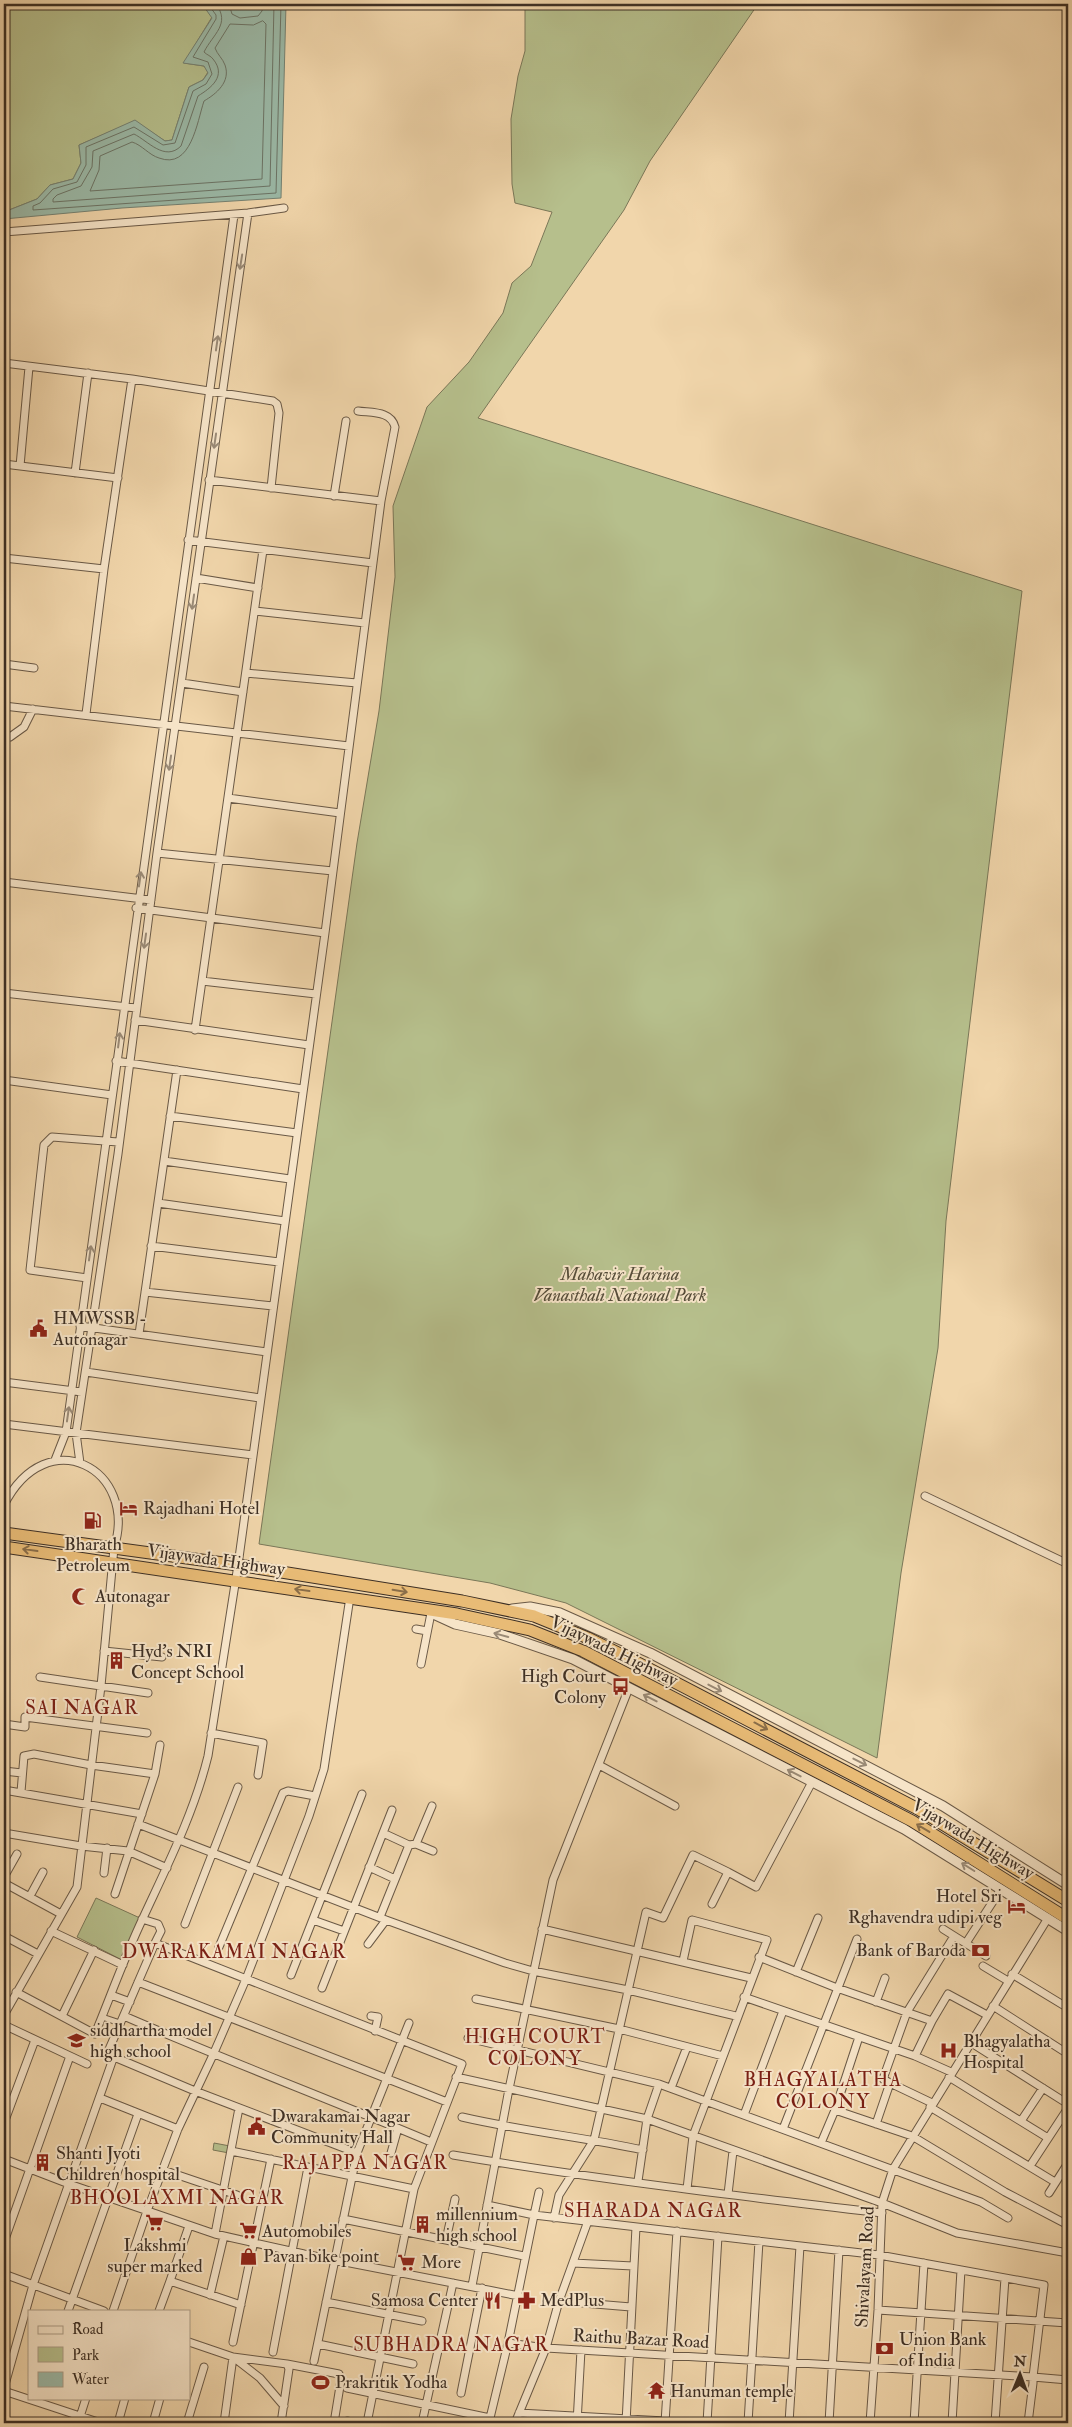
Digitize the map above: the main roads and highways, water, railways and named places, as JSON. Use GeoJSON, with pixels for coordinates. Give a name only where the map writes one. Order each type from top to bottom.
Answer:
{"type":"FeatureCollection","features":[{"type":"Feature","properties":{"kind":"highway","name":"Vijaywada Highway"},"geometry":{"type":"LineString","coordinates":[[4,1533],[238,1565],[510,1610],[534,1616],[581,1635],[714,1701],[918,1809],[1068,1901]]}},
{"type":"Feature","properties":{"kind":"highway","name":"Vijaywada Highway"},"geometry":{"type":"LineString","coordinates":[[4,1547],[350,1597],[502,1622],[537,1633],[583,1651],[912,1821],[1068,1918]]}},
{"type":"Feature","properties":{"kind":"water"},"geometry":{"type":"Polygon","coordinates":[[[202,4],[240,4],[240,7],[251,7],[253,4],[286,4],[281,198],[122,208],[4,219],[4,212],[37,199],[50,185],[73,179],[81,163],[79,145],[135,120],[165,141],[172,140],[189,87],[203,80],[208,73],[204,66],[183,63],[212,18],[202,4]]]}},
{"type":"Feature","properties":{"kind":"place","name":"HMWSSB - Autonagar"},"geometry":{"type":"Point","coordinates":[39,1328]}},
{"type":"Feature","properties":{"kind":"place","name":"Rajadhani Hotel"},"geometry":{"type":"Point","coordinates":[129,1508]}},
{"type":"Feature","properties":{"kind":"place","name":"Bharath Petroleum"},"geometry":{"type":"Point","coordinates":[93,1521]}},
{"type":"Feature","properties":{"kind":"place","name":"Autonagar"},"geometry":{"type":"Point","coordinates":[81,1596]}},
{"type":"Feature","properties":{"kind":"place","name":"Hyd's NRI Concept School"},"geometry":{"type":"Point","coordinates":[117,1661]}},
{"type":"Feature","properties":{"kind":"place","name":"High Court Colony"},"geometry":{"type":"Point","coordinates":[620,1686]}},
{"type":"Feature","properties":{"kind":"place","name":"Hotel Sri Rghavendra udipi veg"},"geometry":{"type":"Point","coordinates":[1016,1906]}},
{"type":"Feature","properties":{"kind":"place","name":"Bank of Baroda"},"geometry":{"type":"Point","coordinates":[980,1950]}},
{"type":"Feature","properties":{"kind":"place","name":"siddhartha model high school"},"geometry":{"type":"Point","coordinates":[76,2040]}},
{"type":"Feature","properties":{"kind":"place","name":"Bhagyalatha Hospital"},"geometry":{"type":"Point","coordinates":[949,2051]}},
{"type":"Feature","properties":{"kind":"place","name":"Dwarakamai Nagar Community Hall"},"geometry":{"type":"Point","coordinates":[257,2126]}},
{"type":"Feature","properties":{"kind":"place","name":"Shanti Jyoti Children hospital"},"geometry":{"type":"Point","coordinates":[42,2163]}},
{"type":"Feature","properties":{"kind":"place","name":"Lakshmi super marked"},"geometry":{"type":"Point","coordinates":[155,2222]}},
{"type":"Feature","properties":{"kind":"place","name":"millennium high school"},"geometry":{"type":"Point","coordinates":[422,2224]}},
{"type":"Feature","properties":{"kind":"place","name":"Automobiles"},"geometry":{"type":"Point","coordinates":[248,2231]}},
{"type":"Feature","properties":{"kind":"place","name":"Pavan bike point"},"geometry":{"type":"Point","coordinates":[249,2256]}},
{"type":"Feature","properties":{"kind":"place","name":"More"},"geometry":{"type":"Point","coordinates":[407,2262]}},
{"type":"Feature","properties":{"kind":"place","name":"Samosa Center"},"geometry":{"type":"Point","coordinates":[492,2300]}},
{"type":"Feature","properties":{"kind":"place","name":"MedPlus"},"geometry":{"type":"Point","coordinates":[526,2300]}},
{"type":"Feature","properties":{"kind":"place","name":"Union Bank of India"},"geometry":{"type":"Point","coordinates":[885,2349]}},
{"type":"Feature","properties":{"kind":"place","name":"Prakritik Yodha"},"geometry":{"type":"Point","coordinates":[321,2382]}},
{"type":"Feature","properties":{"kind":"place","name":"Hanuman temple"},"geometry":{"type":"Point","coordinates":[656,2391]}},
{"type":"Feature","properties":{"kind":"district","name":"SAI NAGAR"},"geometry":{"type":"Point","coordinates":[82,1708]}},
{"type":"Feature","properties":{"kind":"district","name":"DWARAKAMAI NAGAR"},"geometry":{"type":"Point","coordinates":[234,1952]}},
{"type":"Feature","properties":{"kind":"district","name":"HIGH COURT COLONY"},"geometry":{"type":"Point","coordinates":[535,2048]}},
{"type":"Feature","properties":{"kind":"district","name":"BHAGYALATHA COLONY"},"geometry":{"type":"Point","coordinates":[823,2091]}},
{"type":"Feature","properties":{"kind":"district","name":"RAJAPPA NAGAR"},"geometry":{"type":"Point","coordinates":[365,2163]}},
{"type":"Feature","properties":{"kind":"district","name":"BHOOLAXMI NAGAR"},"geometry":{"type":"Point","coordinates":[177,2198]}},
{"type":"Feature","properties":{"kind":"district","name":"SHARADA NAGAR"},"geometry":{"type":"Point","coordinates":[653,2211]}},
{"type":"Feature","properties":{"kind":"district","name":"SUBHADRA NAGAR"},"geometry":{"type":"Point","coordinates":[451,2345]}},
{"type":"Feature","properties":{"kind":"park label","name":"Mahavir Harina Vanasthali National Park"},"geometry":{"type":"Point","coordinates":[620,1284]}}]}
